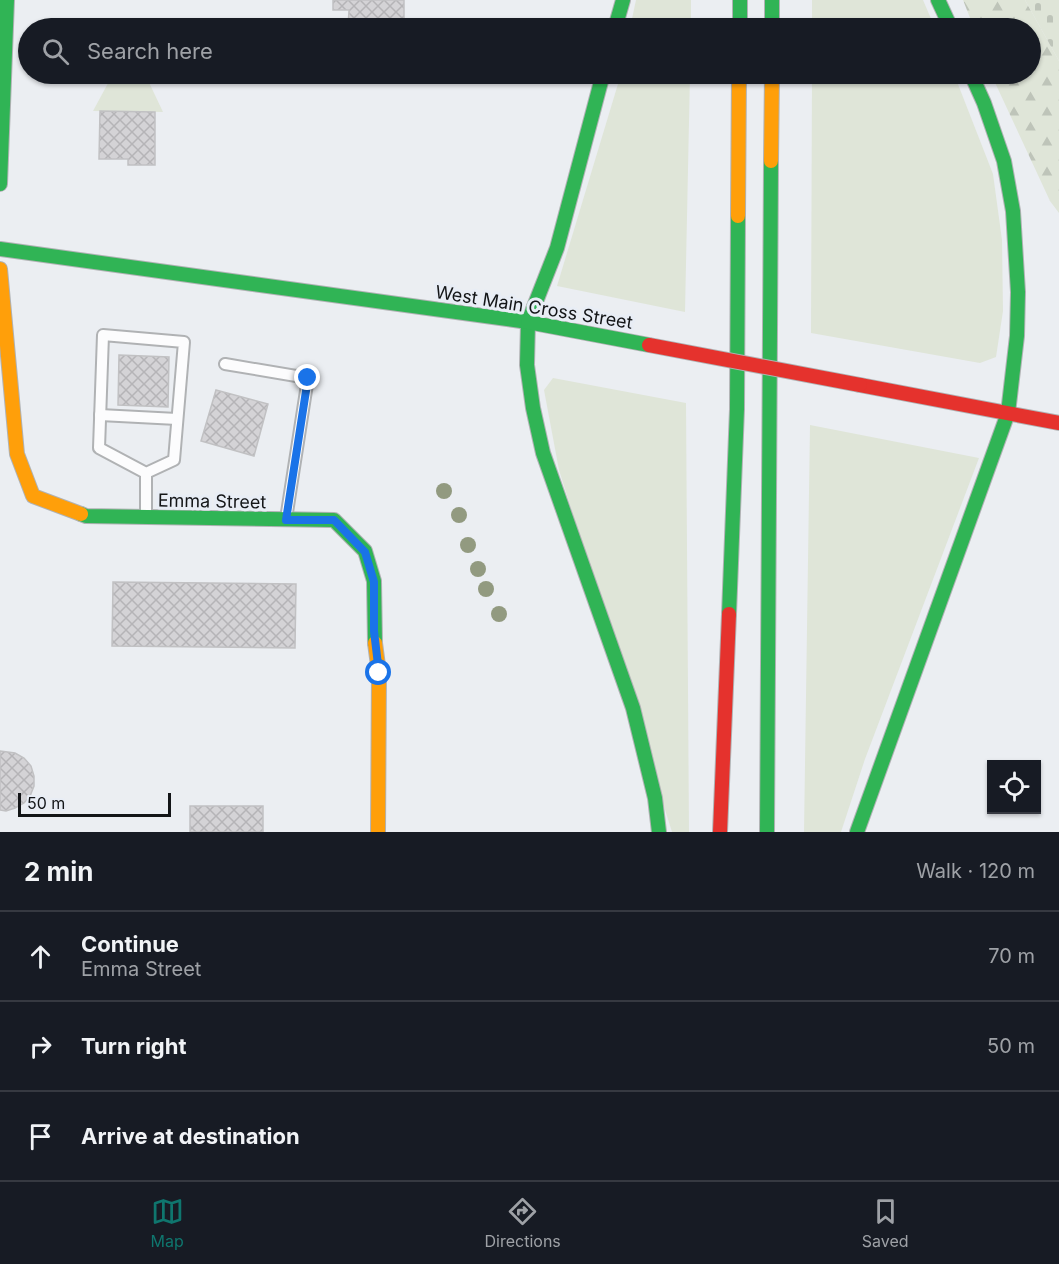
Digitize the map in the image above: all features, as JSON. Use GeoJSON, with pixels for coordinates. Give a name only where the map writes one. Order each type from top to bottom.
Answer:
{"type":"FeatureCollection","features":[{"type":"Feature","properties":{"kind":"main road"},"geometry":{"type":"LineString","coordinates":[[0,184],[8,0]]}},
{"type":"Feature","properties":{"kind":"main road"},"geometry":{"type":"LineString","coordinates":[[618,18],[623,0]]}},
{"type":"Feature","properties":{"kind":"main road"},"geometry":{"type":"LineString","coordinates":[[740,0],[740,18]]}},
{"type":"Feature","properties":{"kind":"main road"},"geometry":{"type":"LineString","coordinates":[[772,0],[772,18]]}},
{"type":"Feature","properties":{"kind":"main road"},"geometry":{"type":"LineString","coordinates":[[938,0],[946,18]]}},
{"type":"Feature","properties":{"kind":"main road"},"geometry":{"type":"LineString","coordinates":[[600,84],[557,248],[528,322],[527,365],[543,453],[633,708],[655,798],[659,832]]}},
{"type":"Feature","properties":{"kind":"main road"},"geometry":{"type":"LineString","coordinates":[[720,832],[737,409],[739,84]]}},
{"type":"Feature","properties":{"kind":"main road"},"geometry":{"type":"LineString","coordinates":[[767,832],[772,84]]}},
{"type":"Feature","properties":{"kind":"main road"},"geometry":{"type":"LineString","coordinates":[[857,832],[1008,413],[1014,368],[1017,314],[1013,211],[1004,161],[975,84]]}},
{"type":"Feature","properties":{"kind":"main road","name":"West Main Cross Street"},"geometry":{"type":"LineString","coordinates":[[0,249],[528,322],[1059,423]]}},
{"type":"Feature","properties":{"kind":"main road","name":"Emma Street"},"geometry":{"type":"LineString","coordinates":[[0,269],[13,454],[33,496],[86,516],[334,520],[365,552],[374,582],[374,631],[379,673],[378,832]]}},
{"type":"Feature","properties":{"kind":"lane"},"geometry":{"type":"LineString","coordinates":[[103,335],[184,342],[174,460],[146,473],[99,448],[103,335]]}},
{"type":"Feature","properties":{"kind":"lane"},"geometry":{"type":"LineString","coordinates":[[225,364],[308,378],[286,520]]}},
{"type":"Feature","properties":{"kind":"lane"},"geometry":{"type":"LineString","coordinates":[[100,415],[177,419]]}},
{"type":"Feature","properties":{"kind":"lane"},"geometry":{"type":"LineString","coordinates":[[146,473],[147,517]]}},
{"type":"Feature","properties":{"kind":"green space"},"geometry":{"type":"Polygon","coordinates":[[[636,0],[691,0],[691,18],[632,18],[636,0]]]}},
{"type":"Feature","properties":{"kind":"green space"},"geometry":{"type":"Polygon","coordinates":[[[812,0],[923,0],[931,18],[812,18],[812,0]]]}},
{"type":"Feature","properties":{"kind":"green space"},"geometry":{"type":"Polygon","coordinates":[[[963,0],[1025,0],[1035,18],[970,18],[963,0]]]}},
{"type":"Feature","properties":{"kind":"green space"},"geometry":{"type":"Polygon","coordinates":[[[1025,0],[1059,0],[1059,61],[1041,29],[1041,18],[1035,18],[1025,0]]]}},
{"type":"Feature","properties":{"kind":"green space"},"geometry":{"type":"Polygon","coordinates":[[[1041,29],[1059,61],[1059,213],[1050,201],[996,84],[1041,84],[1041,29]]]}},
{"type":"Feature","properties":{"kind":"green space"},"geometry":{"type":"Polygon","coordinates":[[[108,84],[150,84],[163,112],[93,111],[108,84]]]}},
{"type":"Feature","properties":{"kind":"green space"},"geometry":{"type":"Polygon","coordinates":[[[618,84],[690,84],[685,312],[557,286],[618,84]]]}},
{"type":"Feature","properties":{"kind":"green space"},"geometry":{"type":"Polygon","coordinates":[[[812,84],[958,84],[993,174],[1002,240],[1003,311],[996,357],[980,363],[811,333],[812,84]]]}},
{"type":"Feature","properties":{"kind":"green space"},"geometry":{"type":"Polygon","coordinates":[[[553,378],[686,403],[689,832],[672,832],[559,470],[544,390],[553,378]]]}},
{"type":"Feature","properties":{"kind":"green space"},"geometry":{"type":"Polygon","coordinates":[[[810,425],[979,458],[865,759],[841,832],[804,832],[810,425]]]}},
{"type":"Feature","properties":{"kind":"building"},"geometry":{"type":"Polygon","coordinates":[[[333,0],[404,0],[404,18],[349,18],[349,10],[333,10],[333,0]]]}},
{"type":"Feature","properties":{"kind":"building"},"geometry":{"type":"Polygon","coordinates":[[[100,111],[155,112],[155,165],[128,165],[128,159],[99,159],[100,111]]]}},
{"type":"Feature","properties":{"kind":"building"},"geometry":{"type":"Polygon","coordinates":[[[119,355],[169,357],[168,407],[118,405],[119,355]]]}},
{"type":"Feature","properties":{"kind":"building"},"geometry":{"type":"Polygon","coordinates":[[[216,390],[268,404],[254,456],[201,441],[216,390]]]}},
{"type":"Feature","properties":{"kind":"building"},"geometry":{"type":"Polygon","coordinates":[[[113,582],[296,584],[295,648],[112,646],[113,582]]]}},
{"type":"Feature","properties":{"kind":"building"},"geometry":{"type":"Polygon","coordinates":[[[0,751],[15,753],[24,758],[31,766],[34,776],[34,786],[30,796],[24,803],[6,811],[0,810],[0,751]]]}},
{"type":"Feature","properties":{"kind":"building"},"geometry":{"type":"Polygon","coordinates":[[[190,806],[263,806],[263,832],[190,832],[190,806]]]}},
{"type":"Feature","properties":{"kind":"traffic: fast"},"geometry":{"type":"LineString","coordinates":[[0,184],[7,0]]}},
{"type":"Feature","properties":{"kind":"traffic: fast"},"geometry":{"type":"LineString","coordinates":[[618,18],[623,0]]}},
{"type":"Feature","properties":{"kind":"traffic: fast"},"geometry":{"type":"LineString","coordinates":[[740,0],[740,18]]}},
{"type":"Feature","properties":{"kind":"traffic: fast"},"geometry":{"type":"LineString","coordinates":[[772,0],[772,18]]}},
{"type":"Feature","properties":{"kind":"traffic: fast"},"geometry":{"type":"LineString","coordinates":[[938,0],[946,18]]}},
{"type":"Feature","properties":{"kind":"traffic: fast"},"geometry":{"type":"LineString","coordinates":[[600,84],[557,248],[528,322],[527,365],[543,453],[633,708],[655,798],[659,832]]}},
{"type":"Feature","properties":{"kind":"traffic: fast"},"geometry":{"type":"LineString","coordinates":[[857,832],[1008,413],[1017,336],[1018,292],[1013,211],[1004,161],[975,84]]}},
{"type":"Feature","properties":{"kind":"traffic: fast"},"geometry":{"type":"LineString","coordinates":[[767,832],[771,161]]}},
{"type":"Feature","properties":{"kind":"traffic: fast"},"geometry":{"type":"LineString","coordinates":[[729,614],[737,409],[738,216]]}},
{"type":"Feature","properties":{"kind":"traffic: fast"},"geometry":{"type":"LineString","coordinates":[[0,249],[528,322]]}},
{"type":"Feature","properties":{"kind":"traffic: fast"},"geometry":{"type":"LineString","coordinates":[[528,322],[649,345]]}},
{"type":"Feature","properties":{"kind":"traffic: fast"},"geometry":{"type":"LineString","coordinates":[[81,514],[86,516],[334,520],[365,551],[374,581],[375,643]]}},
{"type":"Feature","properties":{"kind":"traffic: slow"},"geometry":{"type":"LineString","coordinates":[[738,216],[739,84]]}},
{"type":"Feature","properties":{"kind":"traffic: slow"},"geometry":{"type":"LineString","coordinates":[[771,161],[772,84]]}},
{"type":"Feature","properties":{"kind":"traffic: slow"},"geometry":{"type":"LineString","coordinates":[[0,269],[17,454],[33,496],[81,514]]}},
{"type":"Feature","properties":{"kind":"traffic: slow"},"geometry":{"type":"LineString","coordinates":[[375,643],[379,673],[378,832]]}},
{"type":"Feature","properties":{"kind":"traffic: jam"},"geometry":{"type":"LineString","coordinates":[[649,345],[860,385]]}},
{"type":"Feature","properties":{"kind":"traffic: jam"},"geometry":{"type":"LineString","coordinates":[[860,385],[1059,423]]}},
{"type":"Feature","properties":{"kind":"traffic: jam"},"geometry":{"type":"LineString","coordinates":[[720,832],[729,614]]}},
{"type":"Feature","properties":{"kind":"route"},"geometry":{"type":"LineString","coordinates":[[308,378],[286,520],[334,520],[365,552],[374,582],[374,631],[379,673]]}}]}
